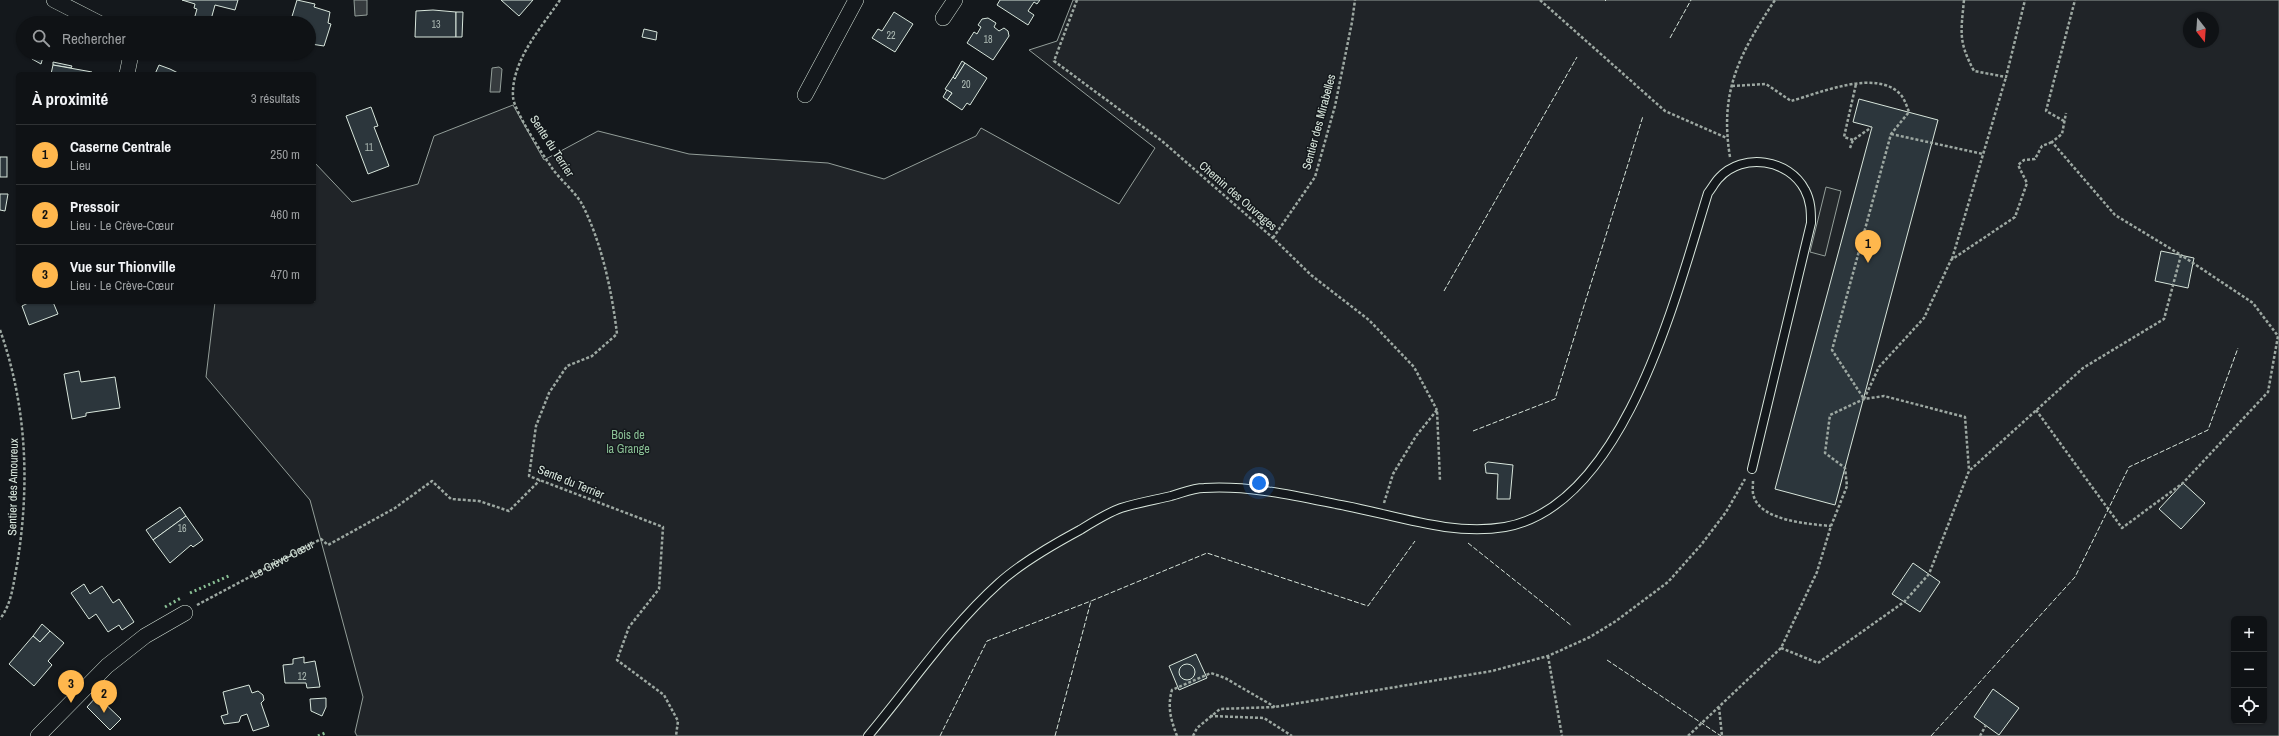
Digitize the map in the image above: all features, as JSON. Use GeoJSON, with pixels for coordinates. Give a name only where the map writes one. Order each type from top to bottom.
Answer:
{"type":"FeatureCollection","features":[{"type":"Feature","properties":{"kind":"street"},"geometry":{"type":"LineString","coordinates":[[54,0],[85,16]]}},
{"type":"Feature","properties":{"kind":"street"},"geometry":{"type":"LineString","coordinates":[[806,95],[856,0]]}},
{"type":"Feature","properties":{"kind":"street"},"geometry":{"type":"LineString","coordinates":[[943,18],[955,0]]}},
{"type":"Feature","properties":{"kind":"street"},"geometry":{"type":"LineString","coordinates":[[127,72],[130,60]]}},
{"type":"Feature","properties":{"kind":"street"},"geometry":{"type":"LineString","coordinates":[[38,736],[107,666],[145,636],[185,613]]}},
{"type":"Feature","properties":{"kind":"lane"},"geometry":{"type":"LineString","coordinates":[[868,736],[944,642],[1000,582],[1058,542],[1118,509],[1203,488],[1273,491],[1381,513],[1440,527],[1473,529],[1506,527],[1528,520],[1551,507],[1579,485],[1601,457],[1625,416],[1647,373],[1666,326],[1708,193],[1718,178],[1732,167],[1748,162],[1765,162],[1781,167],[1795,177],[1805,190],[1811,206],[1811,223],[1752,469]]}},
{"type":"Feature","properties":{"kind":"path","name":"Sente du Terrier"},"geometry":{"type":"LineString","coordinates":[[560,0],[521,59],[517,72],[513,98],[534,140],[552,168],[582,205],[612,290],[618,334],[592,356],[567,366],[549,394],[536,426],[530,476],[663,527],[659,589],[629,628],[616,660],[664,695],[678,721],[676,736]]}},
{"type":"Feature","properties":{"kind":"path","name":"Chemin des Ouvrages"},"geometry":{"type":"LineString","coordinates":[[1077,0],[1054,61],[1162,141],[1274,238],[1311,275],[1369,320],[1414,367],[1437,410]]}},
{"type":"Feature","properties":{"kind":"path","name":"Sentier des Mirabelles"},"geometry":{"type":"LineString","coordinates":[[1274,238],[1315,177],[1335,106],[1355,0]]}},
{"type":"Feature","properties":{"kind":"path"},"geometry":{"type":"LineString","coordinates":[[1540,0],[1665,112],[1727,138]]}},
{"type":"Feature","properties":{"kind":"path"},"geometry":{"type":"LineString","coordinates":[[1732,167],[1726,125],[1737,64],[1750,38],[1775,0]]}},
{"type":"Feature","properties":{"kind":"path"},"geometry":{"type":"LineString","coordinates":[[1964,0],[1961,30],[1962,49],[1974,71],[2006,77]]}},
{"type":"Feature","properties":{"kind":"path"},"geometry":{"type":"LineString","coordinates":[[1864,399],[1879,367],[1924,318],[1952,260],[2006,77],[2025,0]]}},
{"type":"Feature","properties":{"kind":"path"},"geometry":{"type":"LineString","coordinates":[[2064,121],[2046,111],[2076,0]]}},
{"type":"Feature","properties":{"kind":"path"},"geometry":{"type":"LineString","coordinates":[[1732,86],[1766,84],[1791,101],[1866,82],[1887,85],[1901,96],[1909,112],[1891,134],[1832,350],[1864,399]]}},
{"type":"Feature","properties":{"kind":"path"},"geometry":{"type":"LineString","coordinates":[[1853,140],[1844,137],[1856,84]]}},
{"type":"Feature","properties":{"kind":"path"},"geometry":{"type":"LineString","coordinates":[[1952,260],[2015,217],[2027,183],[2018,165],[2024,160],[2035,159],[2042,146],[2052,142],[2062,134],[2066,113]]}},
{"type":"Feature","properties":{"kind":"path"},"geometry":{"type":"LineString","coordinates":[[1850,148],[1853,140],[1872,127]]}},
{"type":"Feature","properties":{"kind":"path"},"geometry":{"type":"LineString","coordinates":[[1891,134],[1983,154]]}},
{"type":"Feature","properties":{"kind":"path"},"geometry":{"type":"LineString","coordinates":[[2036,410],[2122,528],[2183,483],[2268,392],[2278,336],[2253,303],[2181,255],[2115,215],[2052,142]]}},
{"type":"Feature","properties":{"kind":"path"},"geometry":{"type":"LineString","coordinates":[[1969,470],[2083,368],[2164,319],[2181,255]]}},
{"type":"Feature","properties":{"kind":"path","name":"Sentier des Amoureux"},"geometry":{"type":"LineString","coordinates":[[0,330],[12,364],[23,424],[25,460],[22,533],[12,599],[0,619]]}},
{"type":"Feature","properties":{"kind":"path"},"geometry":{"type":"LineString","coordinates":[[1688,736],[1780,648],[1817,572],[1831,526],[1846,486],[1845,468],[1825,453],[1830,415],[1864,399],[1884,396],[1965,417],[1969,470],[1929,574],[1904,602],[1818,663],[1780,648]]}},
{"type":"Feature","properties":{"kind":"path"},"geometry":{"type":"LineString","coordinates":[[1381,513],[1393,474],[1416,436],[1437,410]]}},
{"type":"Feature","properties":{"kind":"path"},"geometry":{"type":"LineString","coordinates":[[1437,410],[1440,481]]}},
{"type":"Feature","properties":{"kind":"path"},"geometry":{"type":"LineString","coordinates":[[1752,469],[1754,497],[1764,511],[1794,522],[1831,526]]}},
{"type":"Feature","properties":{"kind":"path"},"geometry":{"type":"LineString","coordinates":[[1193,736],[1197,728],[1209,716],[1220,709],[1275,707],[1492,671],[1548,656],[1590,637],[1616,621],[1668,582],[1701,545],[1726,512],[1752,469]]}},
{"type":"Feature","properties":{"kind":"path","name":"Le Crève-Cœur"},"geometry":{"type":"LineString","coordinates":[[185,613],[321,539],[328,545],[395,508],[432,481],[451,499],[479,501],[509,511],[540,480]]}},
{"type":"Feature","properties":{"kind":"path"},"geometry":{"type":"LineString","coordinates":[[1548,656],[1562,736]]}},
{"type":"Feature","properties":{"kind":"path"},"geometry":{"type":"LineString","coordinates":[[1177,736],[1168,702],[1172,690],[1211,673],[1225,678],[1275,707]]}},
{"type":"Feature","properties":{"kind":"path"},"geometry":{"type":"LineString","coordinates":[[1719,707],[1722,736]]}},
{"type":"Feature","properties":{"kind":"path"},"geometry":{"type":"LineString","coordinates":[[1209,716],[1264,718],[1292,736]]}},
{"type":"Feature","properties":{"kind":"path"},"geometry":{"type":"LineString","coordinates":[[1980,736],[1986,725]]}},
{"type":"Feature","properties":{"kind":"green space","name":"Bois de la Grange"},"geometry":{"type":"Polygon","coordinates":[[[1073,0],[2279,0],[2279,736],[357,736],[355,732],[363,697],[310,500],[206,377],[215,304],[316,304],[316,164],[352,202],[418,184],[434,136],[513,105],[544,160],[598,131],[689,154],[828,163],[884,179],[976,136],[981,128],[1119,204],[1155,148],[1029,50],[1057,41],[1073,0]]]}},
{"type":"Feature","properties":{"kind":"shaded area"},"geometry":{"type":"Polygon","coordinates":[[[354,0],[367,0],[367,15],[355,16],[354,0]]]}},
{"type":"Feature","properties":{"kind":"shaded area"},"geometry":{"type":"Polygon","coordinates":[[[499,67],[502,69],[500,92],[490,92],[492,68],[499,67]]]}},
{"type":"Feature","properties":{"kind":"shaded area"},"geometry":{"type":"Polygon","coordinates":[[[1826,187],[1841,191],[1825,256],[1810,252],[1826,187]]]}},
{"type":"Feature","properties":{"kind":"building"},"geometry":{"type":"Polygon","coordinates":[[[182,0],[238,0],[235,10],[215,5],[212,16],[195,16],[197,9],[194,8],[195,4],[182,0]]]}},
{"type":"Feature","properties":{"kind":"building"},"geometry":{"type":"Polygon","coordinates":[[[297,0],[315,4],[314,7],[330,12],[328,23],[331,24],[324,46],[316,45],[316,16],[292,16],[297,0]]]}},
{"type":"Feature","properties":{"kind":"building"},"geometry":{"type":"Polygon","coordinates":[[[501,0],[533,0],[519,16],[501,0]]]}},
{"type":"Feature","properties":{"kind":"building"},"geometry":{"type":"Polygon","coordinates":[[[1000,0],[1040,0],[1037,4],[1034,2],[1028,11],[1034,15],[1028,25],[997,5],[1000,0]]]}},
{"type":"Feature","properties":{"kind":"building"},"geometry":{"type":"Polygon","coordinates":[[[433,10],[456,12],[456,37],[415,37],[416,11],[433,10]]]}},
{"type":"Feature","properties":{"kind":"building"},"geometry":{"type":"Polygon","coordinates":[[[456,12],[463,12],[462,37],[456,37],[456,12]]]}},
{"type":"Feature","properties":{"kind":"building"},"geometry":{"type":"Polygon","coordinates":[[[894,12],[913,24],[895,52],[872,38],[878,29],[882,31],[894,12]]]}},
{"type":"Feature","properties":{"kind":"building"},"geometry":{"type":"Polygon","coordinates":[[[988,18],[996,23],[994,27],[999,31],[1004,28],[1008,31],[1009,36],[993,60],[967,43],[974,32],[977,34],[981,27],[978,25],[982,19],[988,18]]]}},
{"type":"Feature","properties":{"kind":"building"},"geometry":{"type":"Polygon","coordinates":[[[644,29],[657,32],[656,40],[642,37],[644,29]]]}},
{"type":"Feature","properties":{"kind":"building"},"geometry":{"type":"Polygon","coordinates":[[[34,60],[42,60],[41,64],[34,60]]]}},
{"type":"Feature","properties":{"kind":"building"},"geometry":{"type":"Polygon","coordinates":[[[962,61],[965,63],[955,79],[953,77],[962,61]]]}},
{"type":"Feature","properties":{"kind":"building"},"geometry":{"type":"Polygon","coordinates":[[[53,62],[72,66],[71,68],[53,65],[53,62]]]}},
{"type":"Feature","properties":{"kind":"building"},"geometry":{"type":"Polygon","coordinates":[[[965,63],[987,78],[970,105],[967,103],[962,110],[947,100],[952,93],[945,89],[953,77],[955,79],[965,63]]]}},
{"type":"Feature","properties":{"kind":"building"},"geometry":{"type":"Polygon","coordinates":[[[53,65],[92,72],[51,72],[53,65]]]}},
{"type":"Feature","properties":{"kind":"building"},"geometry":{"type":"Polygon","coordinates":[[[159,65],[176,72],[156,72],[159,65]]]}},
{"type":"Feature","properties":{"kind":"building"},"geometry":{"type":"Polygon","coordinates":[[[947,90],[952,93],[947,100],[943,97],[947,90]]]}},
{"type":"Feature","properties":{"kind":"building"},"geometry":{"type":"Polygon","coordinates":[[[1859,99],[1938,120],[1835,505],[1775,489],[1872,127],[1853,122],[1859,99]]]}},
{"type":"Feature","properties":{"kind":"building"},"geometry":{"type":"Polygon","coordinates":[[[371,107],[378,126],[374,127],[389,166],[368,174],[346,116],[371,107]]]}},
{"type":"Feature","properties":{"kind":"building"},"geometry":{"type":"Polygon","coordinates":[[[0,157],[7,157],[7,177],[0,177],[0,157]]]}},
{"type":"Feature","properties":{"kind":"building"},"geometry":{"type":"Polygon","coordinates":[[[0,194],[8,194],[5,211],[0,210],[0,194]]]}},
{"type":"Feature","properties":{"kind":"building"},"geometry":{"type":"Polygon","coordinates":[[[2161,251],[2194,258],[2188,288],[2155,281],[2161,251]]]}},
{"type":"Feature","properties":{"kind":"building"},"geometry":{"type":"Polygon","coordinates":[[[26,304],[54,304],[58,314],[29,325],[22,306],[26,304]]]}},
{"type":"Feature","properties":{"kind":"building"},"geometry":{"type":"Polygon","coordinates":[[[79,371],[81,382],[115,377],[120,408],[86,413],[86,416],[72,419],[64,374],[79,371]]]}},
{"type":"Feature","properties":{"kind":"building"},"geometry":{"type":"Polygon","coordinates":[[[1488,462],[1513,465],[1510,499],[1497,499],[1498,474],[1486,473],[1485,464],[1488,462]]]}},
{"type":"Feature","properties":{"kind":"building"},"geometry":{"type":"Polygon","coordinates":[[[2183,483],[2205,503],[2181,529],[2159,509],[2183,483]]]}},
{"type":"Feature","properties":{"kind":"building"},"geometry":{"type":"Polygon","coordinates":[[[180,507],[186,516],[153,540],[146,530],[180,507]]]}},
{"type":"Feature","properties":{"kind":"building"},"geometry":{"type":"Polygon","coordinates":[[[186,516],[203,540],[193,547],[191,545],[170,563],[153,540],[186,516]]]}},
{"type":"Feature","properties":{"kind":"building"},"geometry":{"type":"Polygon","coordinates":[[[1913,563],[1940,582],[1920,612],[1892,594],[1913,563]]]}},
{"type":"Feature","properties":{"kind":"building"},"geometry":{"type":"Polygon","coordinates":[[[84,584],[90,594],[102,586],[113,603],[119,599],[134,622],[122,630],[119,625],[108,632],[96,614],[89,619],[71,593],[84,584]]]}},
{"type":"Feature","properties":{"kind":"building"},"geometry":{"type":"Polygon","coordinates":[[[42,624],[50,631],[40,642],[33,636],[42,624]]]}},
{"type":"Feature","properties":{"kind":"building"},"geometry":{"type":"Polygon","coordinates":[[[50,631],[64,643],[48,661],[52,665],[34,686],[9,664],[33,636],[40,642],[50,631]]]}},
{"type":"Feature","properties":{"kind":"building"},"geometry":{"type":"Polygon","coordinates":[[[1196,654],[1207,678],[1179,690],[1169,666],[1196,654]]]}},
{"type":"Feature","properties":{"kind":"building"},"geometry":{"type":"Polygon","coordinates":[[[304,657],[304,663],[315,661],[320,687],[307,688],[306,683],[285,683],[283,665],[293,664],[293,659],[304,657]]]}},
{"type":"Feature","properties":{"kind":"building"},"geometry":{"type":"Polygon","coordinates":[[[1187,664],[1194,669],[1195,672],[1190,679],[1187,680],[1180,675],[1179,672],[1184,665],[1187,664]]]}},
{"type":"Feature","properties":{"kind":"building"},"geometry":{"type":"Polygon","coordinates":[[[249,685],[252,693],[258,691],[263,695],[264,700],[261,703],[269,726],[253,731],[247,714],[241,716],[239,722],[224,724],[221,716],[228,714],[223,692],[249,685]]]}},
{"type":"Feature","properties":{"kind":"building"},"geometry":{"type":"Polygon","coordinates":[[[1993,689],[2019,708],[1999,735],[1974,717],[1993,689]]]}},
{"type":"Feature","properties":{"kind":"building"},"geometry":{"type":"Polygon","coordinates":[[[97,696],[121,719],[110,730],[87,707],[97,696]]]}},
{"type":"Feature","properties":{"kind":"building"},"geometry":{"type":"Polygon","coordinates":[[[326,698],[326,707],[322,716],[311,711],[310,699],[326,698]]]}},
{"type":"Feature","properties":{"kind":"hedge"},"geometry":{"type":"LineString","coordinates":[[190,593],[231,575]]}},
{"type":"Feature","properties":{"kind":"hedge"},"geometry":{"type":"LineString","coordinates":[[165,607],[181,598]]}},
{"type":"Feature","properties":{"kind":"hedge"},"geometry":{"type":"LineString","coordinates":[[318,736],[325,733]]}},
{"type":"Feature","properties":{"kind":"fence"},"geometry":{"type":"LineString","coordinates":[[1670,38],[1691,0]]}},
{"type":"Feature","properties":{"kind":"fence"},"geometry":{"type":"LineString","coordinates":[[1444,291],[1577,57]]}},
{"type":"Feature","properties":{"kind":"fence"},"geometry":{"type":"LineString","coordinates":[[1473,431],[1555,399],[1643,116]]}},
{"type":"Feature","properties":{"kind":"fence"},"geometry":{"type":"LineString","coordinates":[[1931,736],[2075,577],[2129,467],[2208,430],[2238,348]]}},
{"type":"Feature","properties":{"kind":"fence"},"geometry":{"type":"LineString","coordinates":[[1055,736],[1091,601],[1207,553],[1368,606],[1415,541]]}},
{"type":"Feature","properties":{"kind":"fence"},"geometry":{"type":"LineString","coordinates":[[1468,543],[1572,626]]}},
{"type":"Feature","properties":{"kind":"fence"},"geometry":{"type":"LineString","coordinates":[[940,736],[987,641],[1091,601]]}},
{"type":"Feature","properties":{"kind":"fence"},"geometry":{"type":"LineString","coordinates":[[1607,660],[1721,736]]}},
{"type":"Feature","properties":{"kind":"place","name":"Caserne Centrale"},"geometry":{"type":"Point","coordinates":[1868,263]}},
{"type":"Feature","properties":{"kind":"place","name":"Vue sur Thionville"},"geometry":{"type":"Point","coordinates":[71,703]}},
{"type":"Feature","properties":{"kind":"place","name":"Pressoir"},"geometry":{"type":"Point","coordinates":[104,713]}}]}
